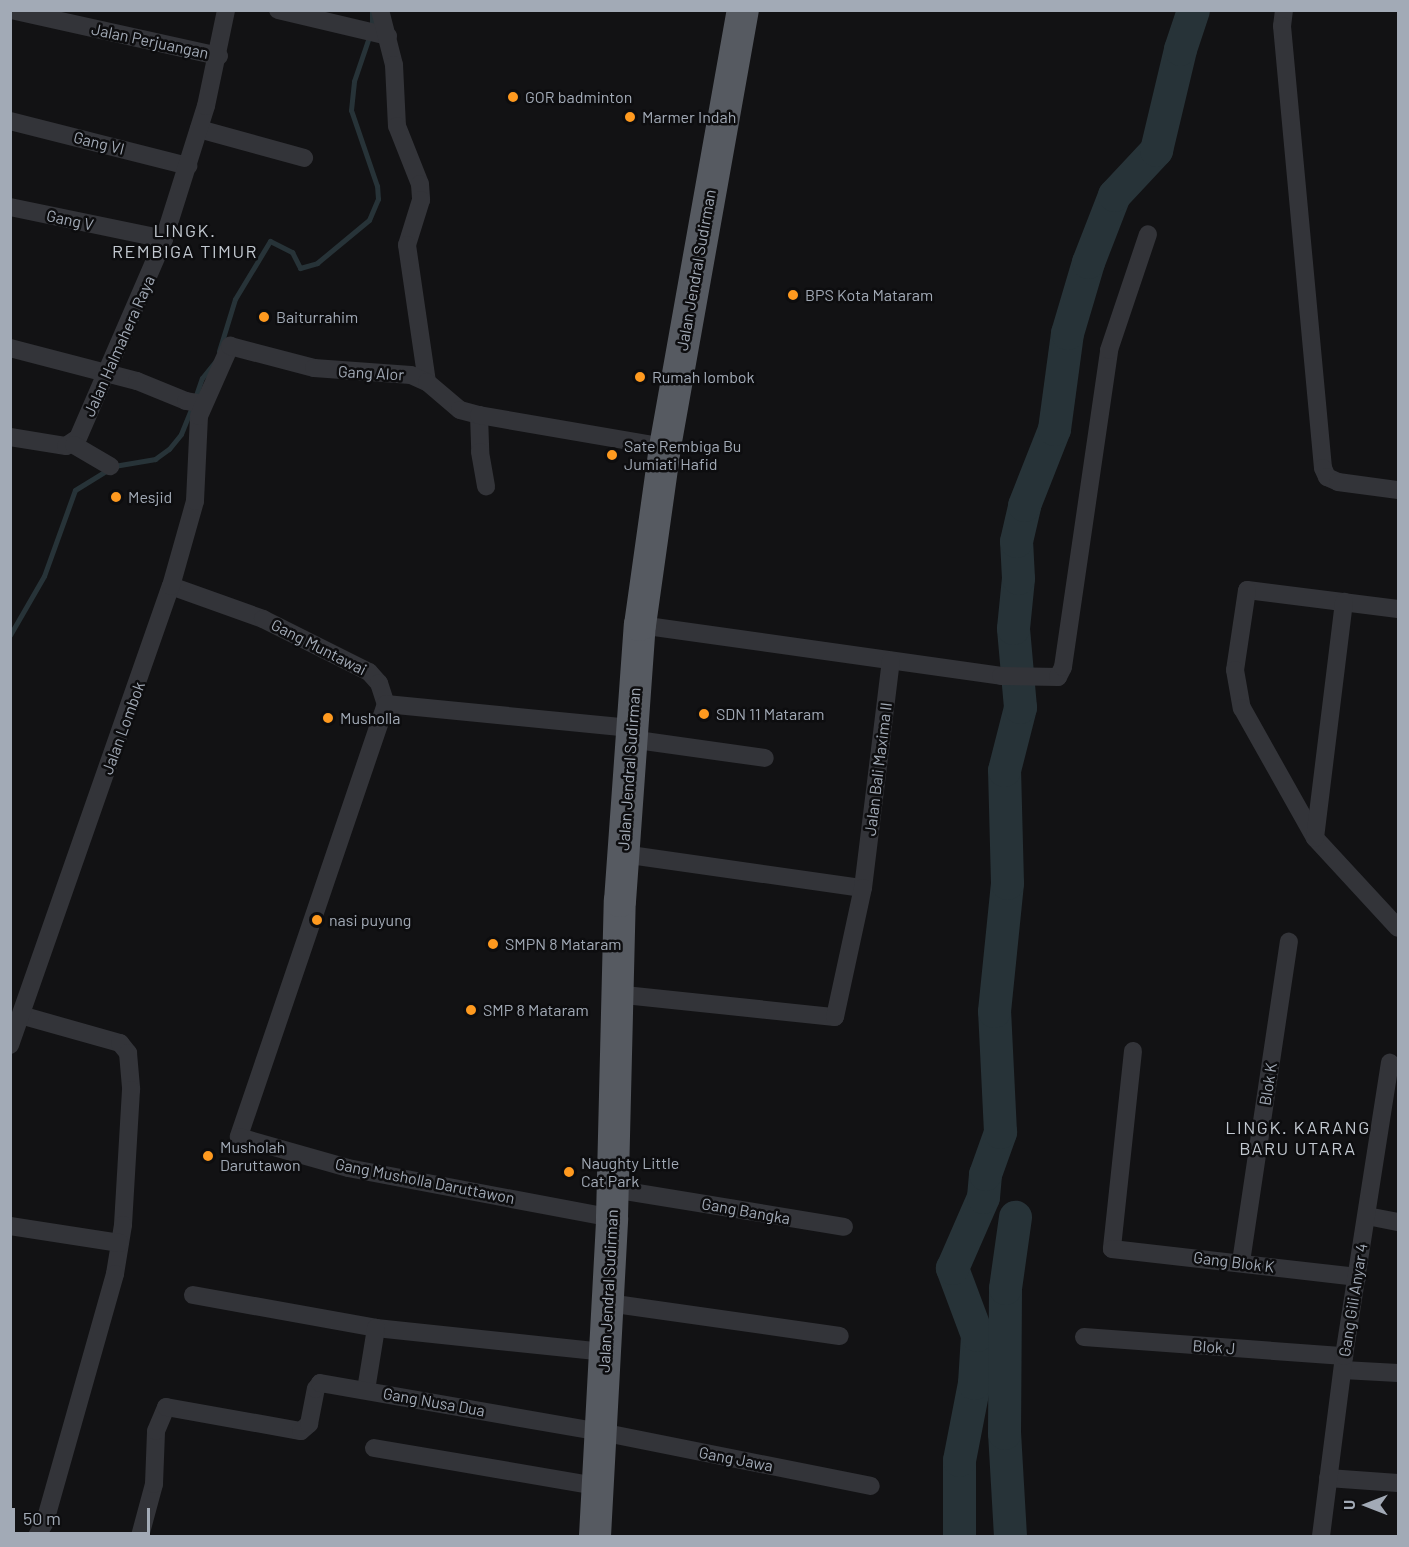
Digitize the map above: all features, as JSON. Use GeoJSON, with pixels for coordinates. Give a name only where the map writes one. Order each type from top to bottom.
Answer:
{"type":"FeatureCollection","features":[{"type":"Feature","properties":{"kind":"highway","name":"Jalan Jendral Sudirman"},"geometry":{"type":"LineString","coordinates":[[595,1536],[612,1204],[615,994],[630,734],[640,625],[665,447],[743,10]]}},
{"type":"Feature","properties":{"kind":"street","name":"Jalan Perjuangan"},"geometry":{"type":"LineString","coordinates":[[11,10],[219,56]]}},
{"type":"Feature","properties":{"kind":"street","name":"Jalan Halmahera Raya"},"geometry":{"type":"LineString","coordinates":[[74,444],[164,239],[188,166],[219,56],[226,10]]}},
{"type":"Feature","properties":{"kind":"street"},"geometry":{"type":"LineString","coordinates":[[278,10],[377,33]]}},
{"type":"Feature","properties":{"kind":"street"},"geometry":{"type":"LineString","coordinates":[[380,10],[377,33],[397,126],[420,184],[421,200],[407,245],[427,382]]}},
{"type":"Feature","properties":{"kind":"street"},"geometry":{"type":"LineString","coordinates":[[1284,10],[1282,26],[1323,468],[1327,477],[1338,482],[1398,490]]}},
{"type":"Feature","properties":{"kind":"street","name":"Gang VI"},"geometry":{"type":"LineString","coordinates":[[10,121],[188,166]]}},
{"type":"Feature","properties":{"kind":"street"},"geometry":{"type":"LineString","coordinates":[[199,129],[304,158]]}},
{"type":"Feature","properties":{"kind":"street","name":"Gang V"},"geometry":{"type":"LineString","coordinates":[[10,207],[164,239]]}},
{"type":"Feature","properties":{"kind":"street"},"geometry":{"type":"LineString","coordinates":[[640,625],[845,651],[891,661],[1001,676],[1026,679],[1058,678],[1063,668],[1108,350],[1148,234]]}},
{"type":"Feature","properties":{"kind":"street","name":"Gang Alor"},"geometry":{"type":"LineString","coordinates":[[196,402],[230,346],[314,368],[411,375],[427,382],[453,405],[479,415],[665,447]]}},
{"type":"Feature","properties":{"kind":"street"},"geometry":{"type":"LineString","coordinates":[[10,348],[107,372],[196,402]]}},
{"type":"Feature","properties":{"kind":"street","name":"Jalan Lombok"},"geometry":{"type":"LineString","coordinates":[[10,1045],[24,1016],[171,586],[195,501],[196,402]]}},
{"type":"Feature","properties":{"kind":"street"},"geometry":{"type":"LineString","coordinates":[[479,415],[480,452],[486,486]]}},
{"type":"Feature","properties":{"kind":"street"},"geometry":{"type":"LineString","coordinates":[[10,437],[74,444],[110,466]]}},
{"type":"Feature","properties":{"kind":"street","name":"Gang Muntawai"},"geometry":{"type":"LineString","coordinates":[[171,586],[262,619],[369,672],[379,683],[386,704]]}},
{"type":"Feature","properties":{"kind":"street"},"geometry":{"type":"LineString","coordinates":[[1398,609],[1247,590],[1235,670],[1242,708],[1315,838],[1398,928]]}},
{"type":"Feature","properties":{"kind":"street"},"geometry":{"type":"LineString","coordinates":[[1315,838],[1344,602]]}},
{"type":"Feature","properties":{"kind":"street","name":"Jalan Bali Maxima II"},"geometry":{"type":"LineString","coordinates":[[615,994],[835,1017],[863,888],[891,661]]}},
{"type":"Feature","properties":{"kind":"street"},"geometry":{"type":"LineString","coordinates":[[386,704],[630,734],[765,758]]}},
{"type":"Feature","properties":{"kind":"street","name":"Gang Musholla Daruttawon"},"geometry":{"type":"LineString","coordinates":[[386,704],[239,1137],[348,1168],[612,1204]]}},
{"type":"Feature","properties":{"kind":"street"},"geometry":{"type":"LineString","coordinates":[[623,854],[863,888]]}},
{"type":"Feature","properties":{"kind":"street","name":"Blok K"},"geometry":{"type":"LineString","coordinates":[[1241,1262],[1289,942]]}},
{"type":"Feature","properties":{"kind":"street"},"geometry":{"type":"LineString","coordinates":[[24,1016],[120,1043],[128,1053],[131,1090],[120,1243],[106,1314],[45,1522],[37,1536]]}},
{"type":"Feature","properties":{"kind":"street","name":"Gang Blok K"},"geometry":{"type":"LineString","coordinates":[[1133,1051],[1112,1249],[1357,1277]]}},
{"type":"Feature","properties":{"kind":"street","name":"Gang Gili Anyar 4"},"geometry":{"type":"LineString","coordinates":[[1321,1536],[1343,1363],[1390,1063]]}},
{"type":"Feature","properties":{"kind":"street","name":"Gang Bangka"},"geometry":{"type":"LineString","coordinates":[[612,1204],[844,1227]]}},
{"type":"Feature","properties":{"kind":"street"},"geometry":{"type":"LineString","coordinates":[[1367,1216],[1398,1222]]}},
{"type":"Feature","properties":{"kind":"street"},"geometry":{"type":"LineString","coordinates":[[10,1226],[120,1243]]}},
{"type":"Feature","properties":{"kind":"street"},"geometry":{"type":"LineString","coordinates":[[193,1295],[376,1328],[606,1352]]}},
{"type":"Feature","properties":{"kind":"street"},"geometry":{"type":"LineString","coordinates":[[608,1303],[840,1336]]}},
{"type":"Feature","properties":{"kind":"street"},"geometry":{"type":"LineString","coordinates":[[366,1390],[376,1328]]}},
{"type":"Feature","properties":{"kind":"street","name":"Blok J"},"geometry":{"type":"LineString","coordinates":[[1084,1337],[1343,1363],[1398,1373]]}},
{"type":"Feature","properties":{"kind":"street","name":"Gang Nusa Dua"},"geometry":{"type":"LineString","coordinates":[[140,1536],[154,1484],[156,1431],[166,1407],[301,1431],[309,1424],[314,1393],[320,1383],[601,1432]]}},
{"type":"Feature","properties":{"kind":"street","name":"Gang Jawa"},"geometry":{"type":"LineString","coordinates":[[601,1432],[871,1486]]}},
{"type":"Feature","properties":{"kind":"street"},"geometry":{"type":"LineString","coordinates":[[374,1448],[597,1486]]}},
{"type":"Feature","properties":{"kind":"street"},"geometry":{"type":"LineString","coordinates":[[1328,1478],[1398,1483]]}},
{"type":"Feature","properties":{"kind":"waterway"},"geometry":{"type":"LineString","coordinates":[[219,351],[235,299],[270,241],[292,252],[300,268],[317,263],[369,220],[378,199],[377,186],[351,110],[354,81],[372,28],[372,10]]}},
{"type":"Feature","properties":{"kind":"waterway"},"geometry":{"type":"LineString","coordinates":[[959,1536],[959,1460],[974,1383],[977,1335],[952,1268],[983,1197],[985,1174],[1000,1132],[994,1011],[1007,883],[1004,770],[1020,707],[1013,628],[1018,578],[1016,541],[1024,505],[1054,429],[1067,333],[1088,262],[1114,195],[1156,150],[1180,49],[1193,10]]}},
{"type":"Feature","properties":{"kind":"waterway"},"geometry":{"type":"LineString","coordinates":[[195,398],[202,378],[215,362]]}},
{"type":"Feature","properties":{"kind":"waterway"},"geometry":{"type":"LineString","coordinates":[[10,635],[44,576],[75,490],[114,466],[155,459],[169,449],[181,434],[192,407]]}},
{"type":"Feature","properties":{"kind":"waterway"},"geometry":{"type":"LineString","coordinates":[[1010,1536],[1004,1433],[1005,1288],[1015,1217]]}},
{"type":"Feature","properties":{"kind":"place","name":"GOR badminton"},"geometry":{"type":"Point","coordinates":[513,97]}},
{"type":"Feature","properties":{"kind":"place","name":"Marmer Indah"},"geometry":{"type":"Point","coordinates":[630,117]}},
{"type":"Feature","properties":{"kind":"place","name":"BPS Kota Mataram"},"geometry":{"type":"Point","coordinates":[793,295]}},
{"type":"Feature","properties":{"kind":"place","name":"Baiturrahim"},"geometry":{"type":"Point","coordinates":[264,317]}},
{"type":"Feature","properties":{"kind":"place","name":"Rumah lombok"},"geometry":{"type":"Point","coordinates":[640,377]}},
{"type":"Feature","properties":{"kind":"place","name":"Sate Rembiga Bu Jumiati Hafid"},"geometry":{"type":"Point","coordinates":[612,455]}},
{"type":"Feature","properties":{"kind":"place","name":"Mesjid"},"geometry":{"type":"Point","coordinates":[116,497]}},
{"type":"Feature","properties":{"kind":"place","name":"SDN 11 Mataram"},"geometry":{"type":"Point","coordinates":[704,714]}},
{"type":"Feature","properties":{"kind":"place","name":"Musholla"},"geometry":{"type":"Point","coordinates":[328,718]}},
{"type":"Feature","properties":{"kind":"place","name":"nasi puyung"},"geometry":{"type":"Point","coordinates":[317,920]}},
{"type":"Feature","properties":{"kind":"place","name":"SMPN 8 Mataram"},"geometry":{"type":"Point","coordinates":[493,944]}},
{"type":"Feature","properties":{"kind":"place","name":"SMP 8 Mataram"},"geometry":{"type":"Point","coordinates":[471,1010]}},
{"type":"Feature","properties":{"kind":"place","name":"Musholah Daruttawon"},"geometry":{"type":"Point","coordinates":[208,1156]}},
{"type":"Feature","properties":{"kind":"place","name":"Naughty Little Cat Park"},"geometry":{"type":"Point","coordinates":[569,1172]}},
{"type":"Feature","properties":{"kind":"district","name":"LINGK. REMBIGA TIMUR"},"geometry":{"type":"Point","coordinates":[185,241]}},
{"type":"Feature","properties":{"kind":"district","name":"LINGK. KARANG BARU UTARA"},"geometry":{"type":"Point","coordinates":[1298,1138]}}]}
